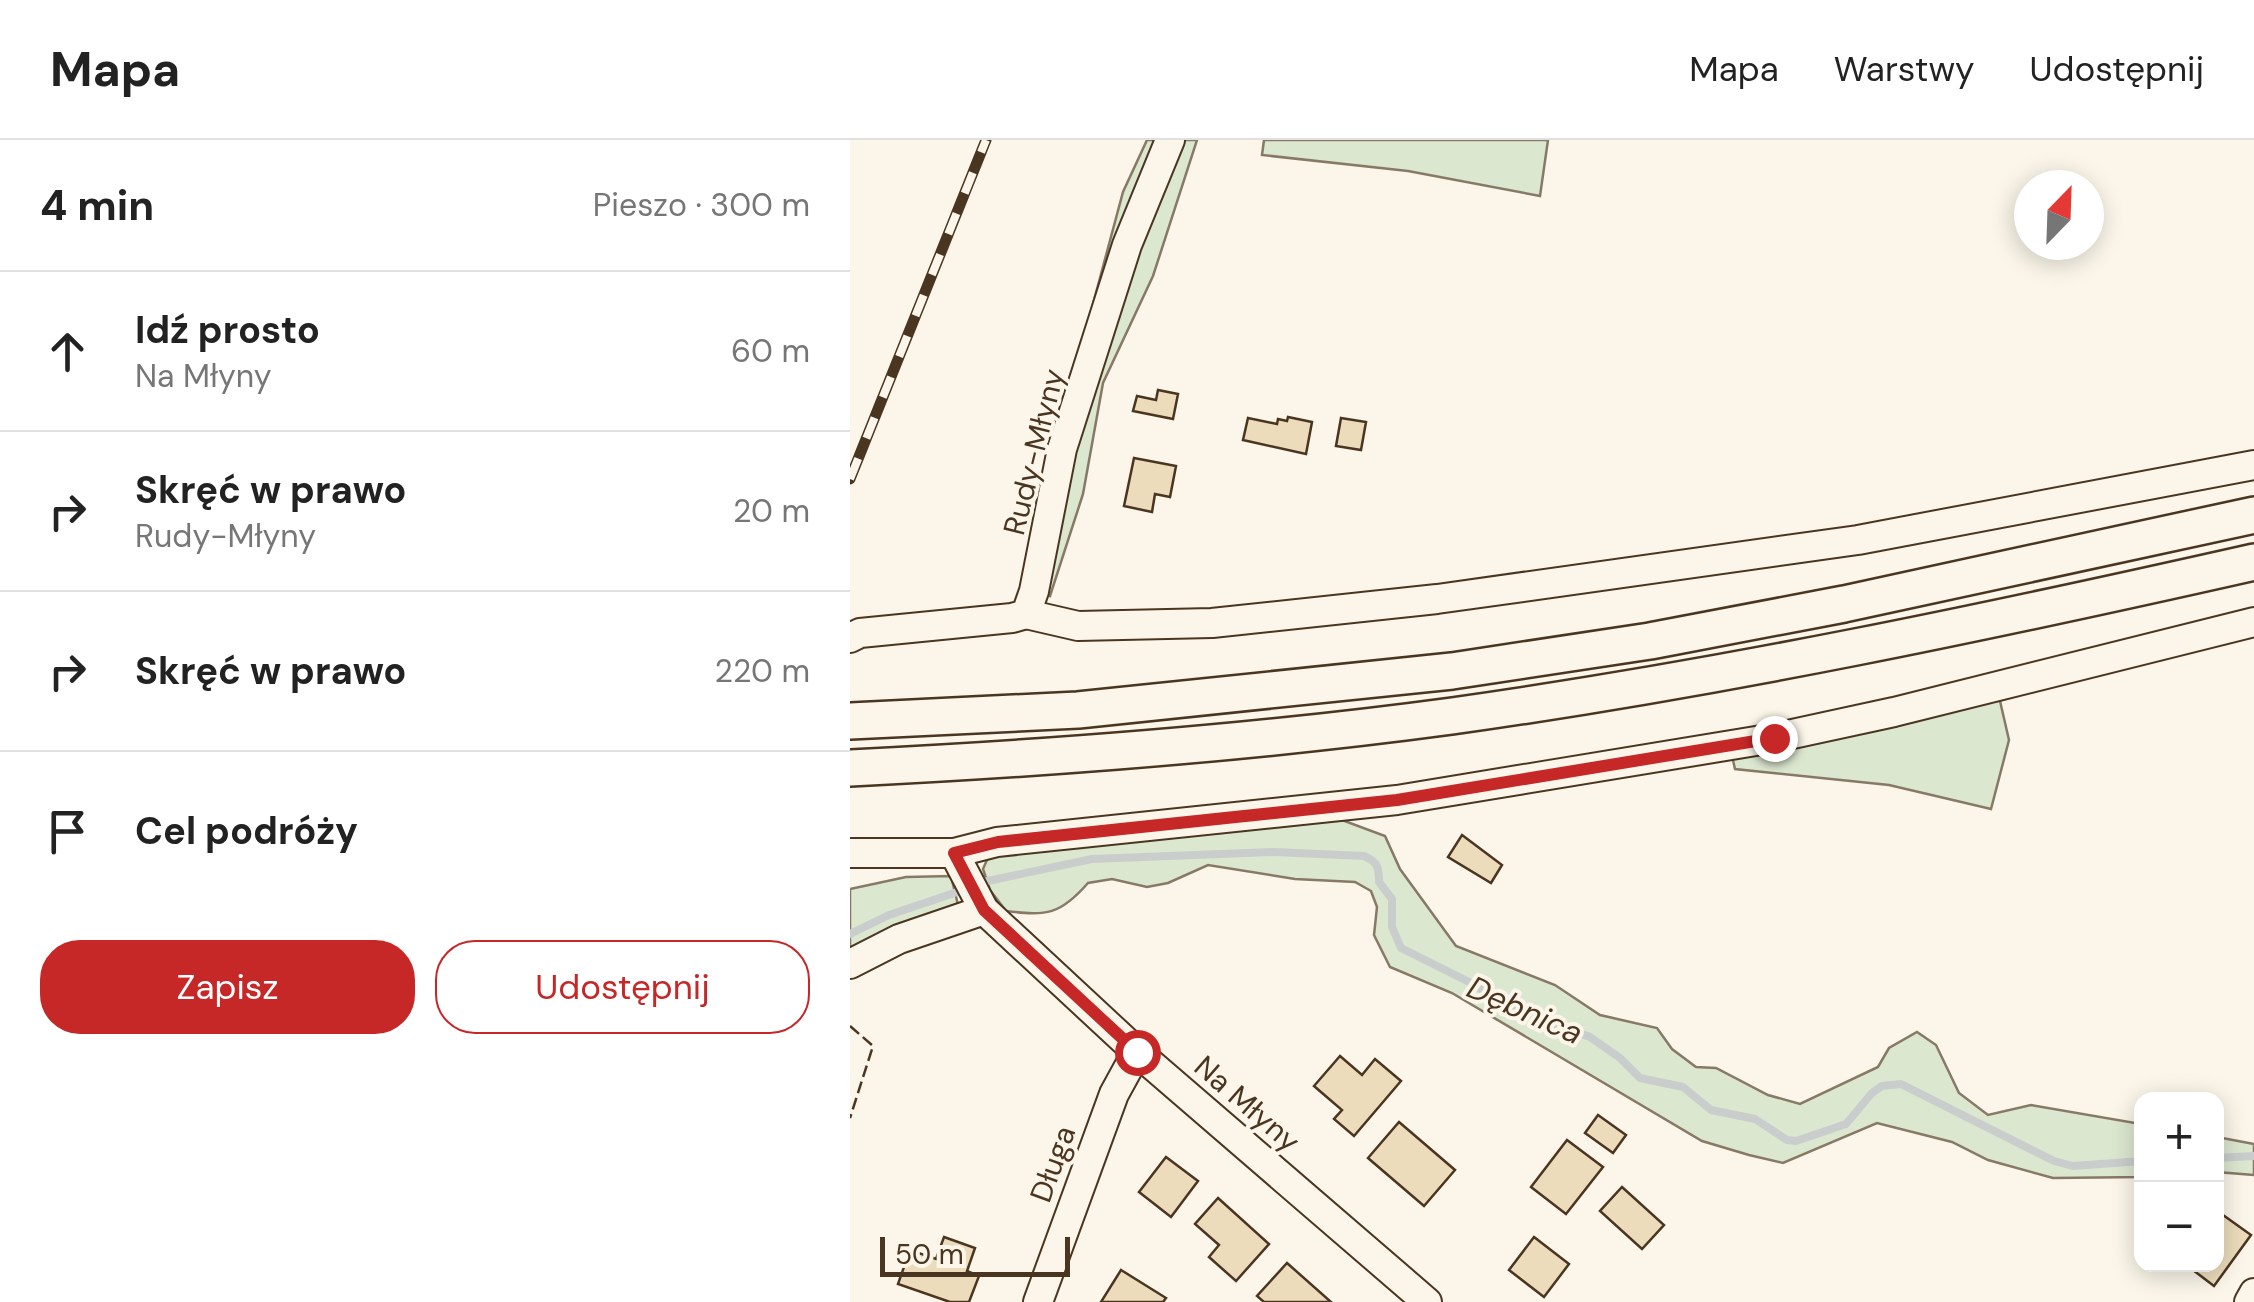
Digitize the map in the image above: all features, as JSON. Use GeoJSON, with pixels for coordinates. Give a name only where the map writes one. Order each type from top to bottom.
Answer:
{"type":"FeatureCollection","features":[{"type":"Feature","properties":{"kind":"main road"},"geometry":{"type":"LineString","coordinates":[[860,721],[1078,710],[1452,671],[1650,641],[1844,604],[2254,515]]}},
{"type":"Feature","properties":{"kind":"main road"},"geometry":{"type":"LineString","coordinates":[[850,768],[1080,756],[1452,716],[1853,649],[2254,562]]}},
{"type":"Feature","properties":{"kind":"street","name":"Rudy-Młyny"},"geometry":{"type":"LineString","coordinates":[[1026,614],[1062,449],[1127,245],[1170,140]]}},
{"type":"Feature","properties":{"kind":"street"},"geometry":{"type":"LineString","coordinates":[[850,638],[860,633],[1026,614],[1078,626],[1212,623],[1437,599],[1858,540],[2254,465]]}},
{"type":"Feature","properties":{"kind":"street"},"geometry":{"type":"LineString","coordinates":[[850,853],[954,853],[998,842],[1397,800],[1774,738],[2254,622]]}},
{"type":"Feature","properties":{"kind":"street"},"geometry":{"type":"LineString","coordinates":[[850,964],[899,938],[984,910],[954,853]]}},
{"type":"Feature","properties":{"kind":"street","name":"Na Młyny"},"geometry":{"type":"LineString","coordinates":[[984,910],[1137,1052],[1427,1302]]}},
{"type":"Feature","properties":{"kind":"street","name":"Długa"},"geometry":{"type":"LineString","coordinates":[[1038,1302],[1114,1094],[1137,1052]]}},
{"type":"Feature","properties":{"kind":"street"},"geometry":{"type":"LineString","coordinates":[[2248,1302],[2254,1293]]}},
{"type":"Feature","properties":{"kind":"green space"},"geometry":{"type":"Polygon","coordinates":[[[1147,140],[1197,140],[1153,276],[1103,383],[1083,494],[1050,596],[1033,589],[1071,386],[1123,192],[1147,140]]]}},
{"type":"Feature","properties":{"kind":"green space"},"geometry":{"type":"Polygon","coordinates":[[[1264,140],[1548,140],[1540,196],[1408,171],[1262,155],[1264,140]]]}},
{"type":"Feature","properties":{"kind":"green space"},"geometry":{"type":"Polygon","coordinates":[[[1997,688],[2009,740],[1991,809],[1889,785],[1735,769],[1730,747],[1997,688]]]}},
{"type":"Feature","properties":{"kind":"green space"},"geometry":{"type":"Polygon","coordinates":[[[1304,819],[1342,820],[1385,836],[1400,869],[1456,946],[1555,985],[1600,1015],[1657,1028],[1672,1049],[1696,1067],[1716,1068],[1768,1095],[1800,1104],[1878,1067],[1889,1048],[1917,1032],[1936,1045],[1959,1093],[1988,1115],[2031,1105],[2134,1123],[2134,1177],[2053,1178],[1988,1160],[1952,1142],[1877,1123],[1783,1163],[1749,1155],[1702,1141],[1452,993],[1390,967],[1374,935],[1377,907],[1371,891],[1355,882],[1295,879],[1208,865],[1168,883],[1147,887],[1112,879],[1088,883],[1069,902],[1052,911],[1006,911],[990,890],[983,869],[990,853],[1304,819]]]}},
{"type":"Feature","properties":{"kind":"green space"},"geometry":{"type":"Polygon","coordinates":[[[951,876],[959,909],[850,954],[850,889],[906,877],[951,876]]]}},
{"type":"Feature","properties":{"kind":"green space"},"geometry":{"type":"Polygon","coordinates":[[[2224,1138],[2254,1144],[2254,1175],[2224,1173],[2224,1138]]]}},
{"type":"Feature","properties":{"kind":"building"},"geometry":{"type":"Polygon","coordinates":[[[1158,390],[1178,394],[1173,419],[1133,411],[1137,396],[1156,400],[1158,390]]]}},
{"type":"Feature","properties":{"kind":"building"},"geometry":{"type":"Polygon","coordinates":[[[1288,417],[1312,422],[1306,454],[1243,440],[1248,418],[1277,424],[1278,419],[1287,421],[1288,417]]]}},
{"type":"Feature","properties":{"kind":"building"},"geometry":{"type":"Polygon","coordinates":[[[1341,418],[1366,422],[1361,450],[1336,446],[1341,418]]]}},
{"type":"Feature","properties":{"kind":"building"},"geometry":{"type":"Polygon","coordinates":[[[1134,458],[1176,466],[1170,497],[1155,494],[1152,512],[1124,506],[1134,458]]]}},
{"type":"Feature","properties":{"kind":"building"},"geometry":{"type":"Polygon","coordinates":[[[1462,835],[1502,865],[1491,883],[1448,857],[1462,835]]]}},
{"type":"Feature","properties":{"kind":"building"},"geometry":{"type":"Polygon","coordinates":[[[1340,1056],[1362,1075],[1375,1059],[1401,1081],[1354,1136],[1334,1119],[1342,1110],[1314,1086],[1340,1056]]]}},
{"type":"Feature","properties":{"kind":"building"},"geometry":{"type":"Polygon","coordinates":[[[1598,1115],[1626,1135],[1613,1153],[1585,1133],[1598,1115]]]}},
{"type":"Feature","properties":{"kind":"building"},"geometry":{"type":"Polygon","coordinates":[[[1399,1122],[1455,1170],[1424,1206],[1368,1158],[1399,1122]]]}},
{"type":"Feature","properties":{"kind":"building"},"geometry":{"type":"Polygon","coordinates":[[[1567,1140],[1603,1167],[1566,1214],[1531,1187],[1567,1140]]]}},
{"type":"Feature","properties":{"kind":"building"},"geometry":{"type":"Polygon","coordinates":[[[1166,1157],[1198,1181],[1171,1217],[1139,1192],[1166,1157]]]}},
{"type":"Feature","properties":{"kind":"building"},"geometry":{"type":"Polygon","coordinates":[[[1622,1187],[1664,1225],[1642,1249],[1600,1211],[1622,1187]]]}},
{"type":"Feature","properties":{"kind":"building"},"geometry":{"type":"Polygon","coordinates":[[[1218,1198],[1269,1244],[1236,1281],[1209,1257],[1219,1245],[1195,1224],[1218,1198]]]}},
{"type":"Feature","properties":{"kind":"building"},"geometry":{"type":"Polygon","coordinates":[[[2224,1216],[2251,1235],[2214,1286],[2196,1272],[2224,1272],[2224,1216]]]}},
{"type":"Feature","properties":{"kind":"building"},"geometry":{"type":"Polygon","coordinates":[[[944,1237],[975,1248],[967,1271],[979,1276],[969,1302],[950,1302],[898,1284],[910,1250],[936,1259],[944,1237]]]}},
{"type":"Feature","properties":{"kind":"building"},"geometry":{"type":"Polygon","coordinates":[[[1534,1237],[1569,1264],[1544,1297],[1509,1270],[1534,1237]]]}},
{"type":"Feature","properties":{"kind":"building"},"geometry":{"type":"Polygon","coordinates":[[[1287,1263],[1331,1302],[1264,1302],[1257,1296],[1287,1263]]]}},
{"type":"Feature","properties":{"kind":"building"},"geometry":{"type":"Polygon","coordinates":[[[1121,1270],[1166,1298],[1163,1302],[1101,1302],[1121,1270]]]}},
{"type":"Feature","properties":{"kind":"waterway","name":"Dębnica"},"geometry":{"type":"LineString","coordinates":[[983,882],[1092,859],[1274,852],[1364,856],[1377,866],[1379,882],[1392,899],[1392,927],[1401,948],[1473,984],[1506,1007],[1590,1037],[1640,1078],[1683,1087],[1711,1110],[1755,1119],[1787,1140],[1796,1141],[1846,1124],[1872,1093],[1882,1086],[1901,1084],[2054,1161],[2073,1166],[2134,1162]]}},
{"type":"Feature","properties":{"kind":"waterway","name":"Dębnica"},"geometry":{"type":"LineString","coordinates":[[850,934],[889,915],[960,891]]}},
{"type":"Feature","properties":{"kind":"waterway","name":"Dębnica"},"geometry":{"type":"LineString","coordinates":[[2224,1158],[2254,1156]]}},
{"type":"Feature","properties":{"kind":"railway"},"geometry":{"type":"LineString","coordinates":[[850,479],[986,140]]}},
{"type":"Feature","properties":{"kind":"fence"},"geometry":{"type":"LineString","coordinates":[[850,1026],[873,1046],[850,1118]]}},
{"type":"Feature","properties":{"kind":"route"},"geometry":{"type":"LineString","coordinates":[[1137,1052],[984,910],[954,853],[998,842],[1397,800],[1774,738]]}}]}
